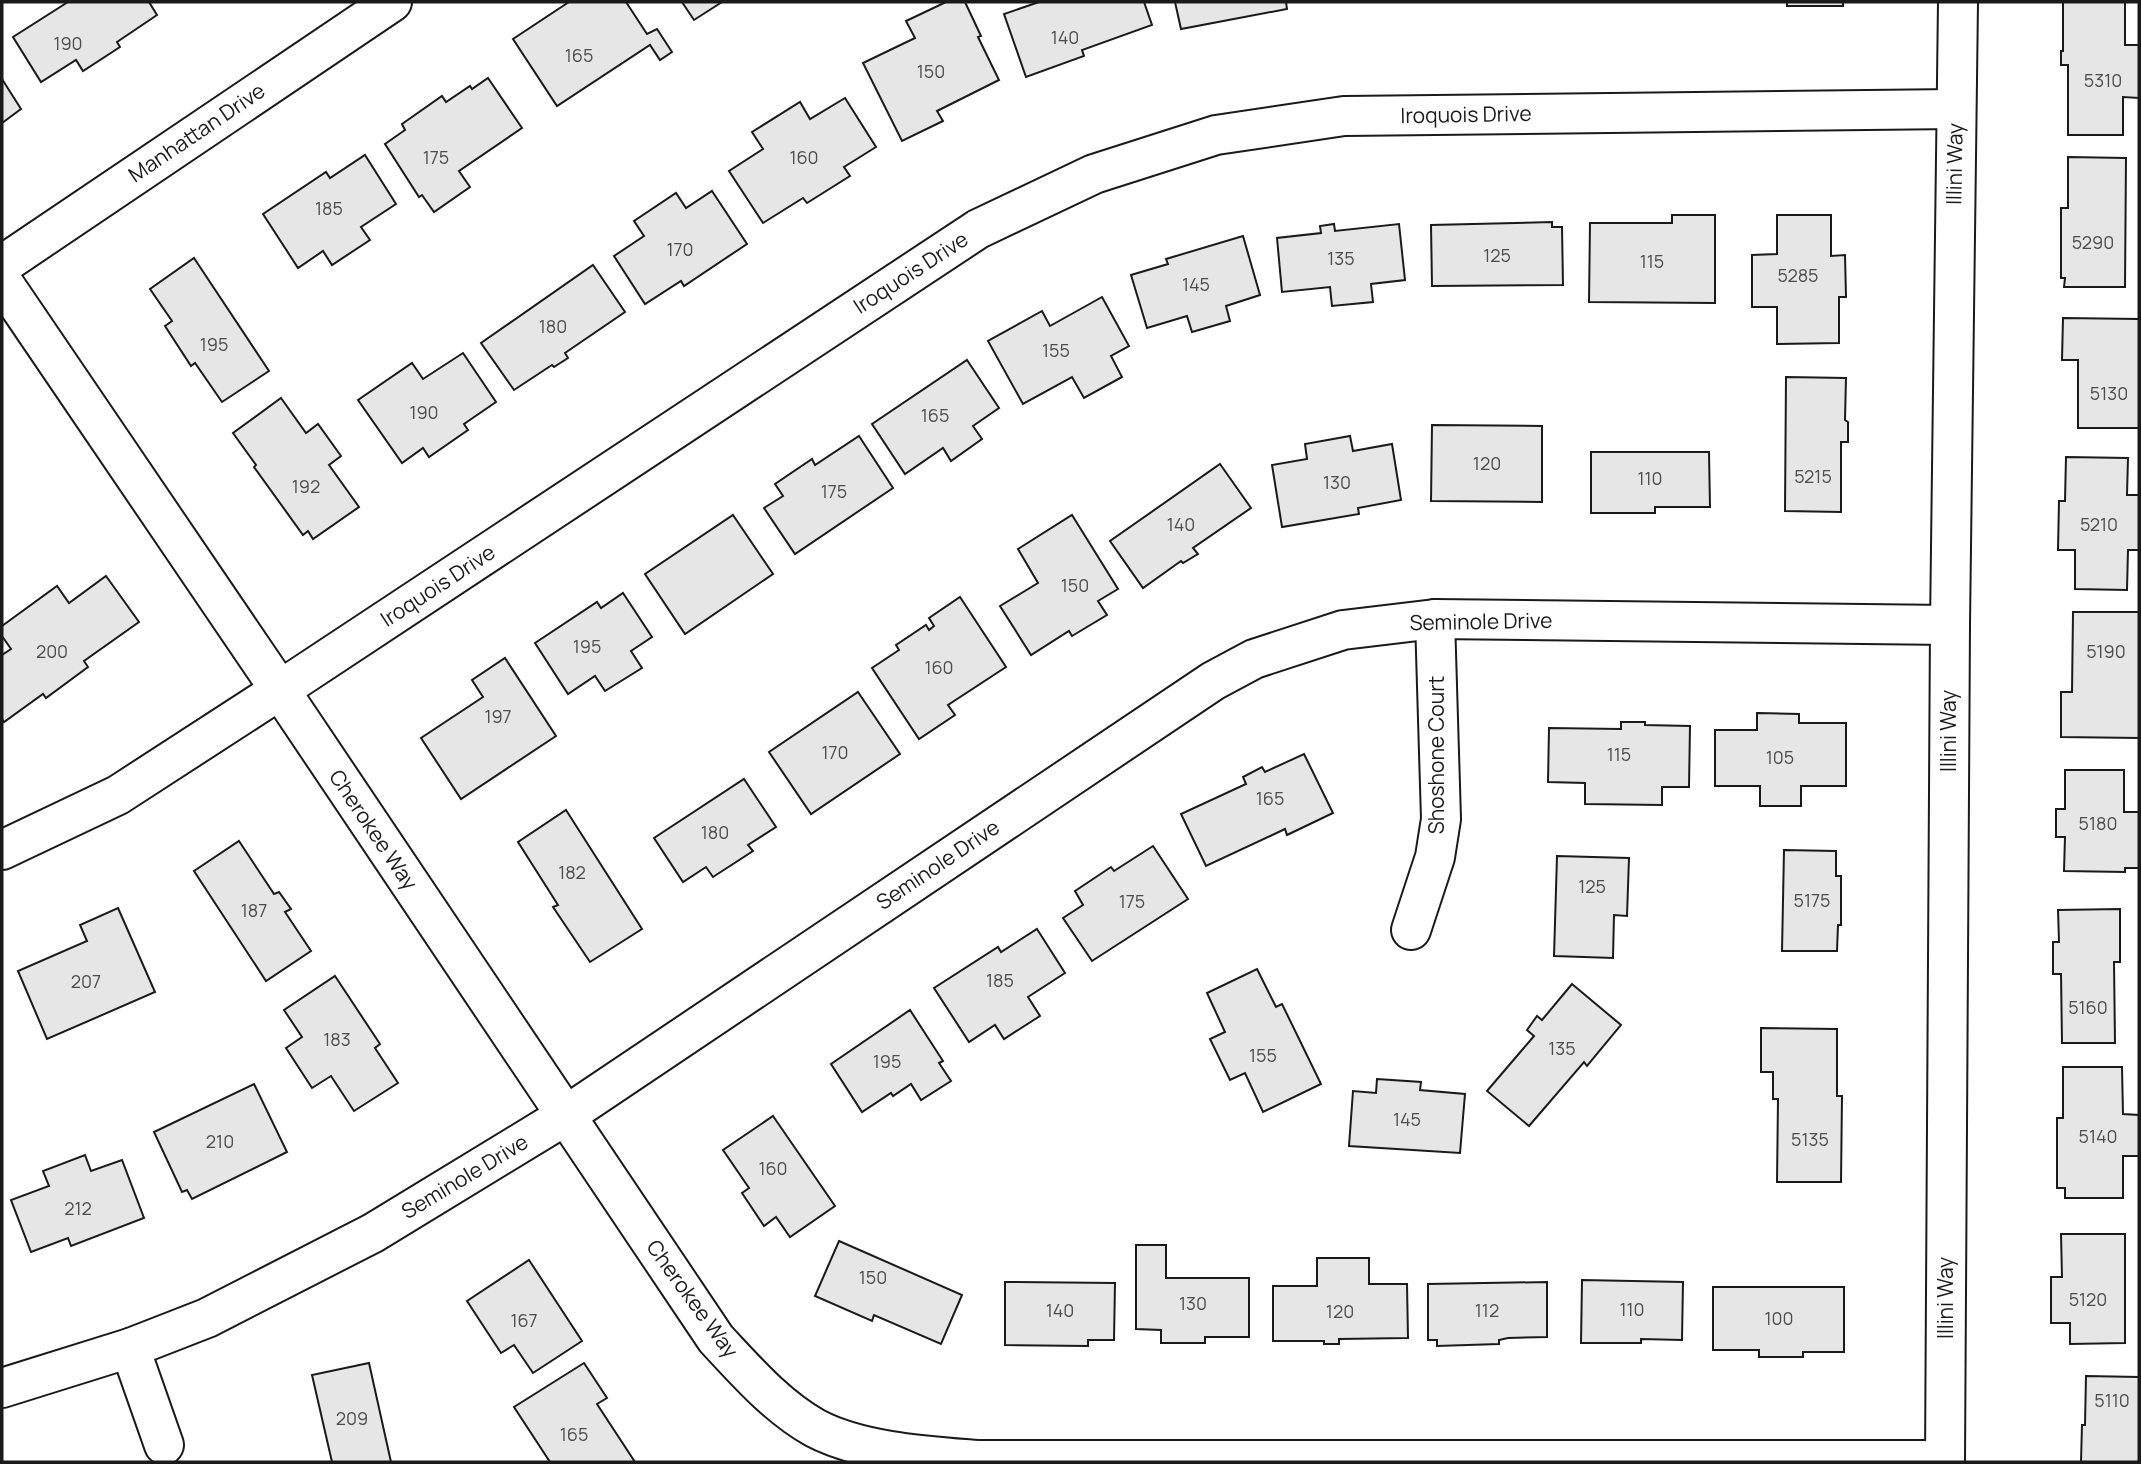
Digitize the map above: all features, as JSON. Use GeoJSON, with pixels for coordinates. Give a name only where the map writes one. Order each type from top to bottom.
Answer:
{"type":"FeatureCollection","features":[{"type":"Feature","properties":{"kind":"street","name":"Manhattan Drive"},"geometry":{"type":"LineString","coordinates":[[2,265],[391,2]]}},
{"type":"Feature","properties":{"kind":"street","name":"Illini Way"},"geometry":{"type":"LineString","coordinates":[[1945,1460],[1950,625],[1958,2]]}},
{"type":"Feature","properties":{"kind":"street","name":"Iroquois Drive"},"geometry":{"type":"LineString","coordinates":[[2,850],[118,794],[978,229],[1094,174],[1216,135],[1344,116],[1956,109]]}},
{"type":"Feature","properties":{"kind":"street","name":"Cherokee Way"},"geometry":{"type":"LineString","coordinates":[[2,281],[716,1339],[785,1407],[816,1428],[888,1451],[977,1460],[1945,1460]]}},
{"type":"Feature","properties":{"kind":"street","name":"Seminole Drive"},"geometry":{"type":"LineString","coordinates":[[2,1388],[130,1348],[206,1318],[373,1233],[565,1116],[1213,681],[1254,659],[1343,630],[1436,619],[1950,625]]}},
{"type":"Feature","properties":{"kind":"street","name":"Shoshone Court"},"geometry":{"type":"LineString","coordinates":[[1411,930],[1436,857],[1441,819],[1436,619]]}},
{"type":"Feature","properties":{"kind":"street"},"geometry":{"type":"LineString","coordinates":[[130,1348],[164,1445]]}},
{"type":"Feature","properties":{"kind":"building"},"geometry":{"type":"Polygon","coordinates":[[[68,2],[149,2],[157,15],[117,42],[120,47],[83,71],[76,60],[41,82],[13,37],[68,2]]]}},
{"type":"Feature","properties":{"kind":"building"},"geometry":{"type":"Polygon","coordinates":[[[569,2],[626,2],[647,34],[657,29],[672,52],[660,60],[650,45],[557,106],[513,39],[569,2]]]}},
{"type":"Feature","properties":{"kind":"building"},"geometry":{"type":"Polygon","coordinates":[[[682,2],[722,2],[694,20],[682,2]]]}},
{"type":"Feature","properties":{"kind":"building"},"geometry":{"type":"Polygon","coordinates":[[[946,2],[965,2],[999,80],[937,111],[943,121],[902,141],[863,63],[915,38],[906,21],[946,2]]]}},
{"type":"Feature","properties":{"kind":"building"},"geometry":{"type":"Polygon","coordinates":[[[1039,2],[1144,2],[1152,25],[1082,50],[1084,56],[1026,77],[1004,14],[1039,2]]]}},
{"type":"Feature","properties":{"kind":"building"},"geometry":{"type":"Polygon","coordinates":[[[1175,2],[1286,2],[1287,9],[1181,29],[1175,2]]]}},
{"type":"Feature","properties":{"kind":"building"},"geometry":{"type":"Polygon","coordinates":[[[1787,2],[1843,2],[1843,6],[1787,6],[1787,2]]]}},
{"type":"Feature","properties":{"kind":"building"},"geometry":{"type":"Polygon","coordinates":[[[2063,2],[2125,2],[2125,45],[2139,45],[2139,98],[2123,97],[2123,135],[2068,135],[2068,65],[2061,65],[2063,2]]]}},
{"type":"Feature","properties":{"kind":"building"},"geometry":{"type":"Polygon","coordinates":[[[488,78],[522,128],[459,171],[470,187],[434,212],[422,195],[419,197],[385,144],[405,130],[402,124],[442,96],[446,102],[488,78]]]}},
{"type":"Feature","properties":{"kind":"building"},"geometry":{"type":"Polygon","coordinates":[[[2,79],[21,109],[2,123],[2,79]]]}},
{"type":"Feature","properties":{"kind":"building"},"geometry":{"type":"Polygon","coordinates":[[[845,98],[876,147],[844,167],[850,176],[807,203],[803,198],[763,223],[729,171],[763,149],[752,132],[800,102],[810,119],[845,98]]]}},
{"type":"Feature","properties":{"kind":"building"},"geometry":{"type":"Polygon","coordinates":[[[365,155],[396,204],[361,227],[370,240],[332,265],[323,251],[298,268],[263,214],[326,172],[330,178],[365,155]]]}},
{"type":"Feature","properties":{"kind":"building"},"geometry":{"type":"Polygon","coordinates":[[[2068,157],[2126,158],[2125,287],[2064,287],[2065,278],[2061,278],[2061,208],[2068,208],[2068,157]]]}},
{"type":"Feature","properties":{"kind":"building"},"geometry":{"type":"Polygon","coordinates":[[[712,191],[747,244],[684,286],[681,281],[645,304],[614,256],[644,236],[634,221],[676,193],[686,208],[712,191]]]}},
{"type":"Feature","properties":{"kind":"building"},"geometry":{"type":"Polygon","coordinates":[[[1672,215],[1715,215],[1715,303],[1589,302],[1590,223],[1672,223],[1672,215]]]}},
{"type":"Feature","properties":{"kind":"building"},"geometry":{"type":"Polygon","coordinates":[[[1777,215],[1831,215],[1831,256],[1845,255],[1846,297],[1839,297],[1839,343],[1777,344],[1777,307],[1752,307],[1752,255],[1777,254],[1777,215]]]}},
{"type":"Feature","properties":{"kind":"building"},"geometry":{"type":"Polygon","coordinates":[[[1552,222],[1552,227],[1562,227],[1563,285],[1432,286],[1431,225],[1552,222]]]}},
{"type":"Feature","properties":{"kind":"building"},"geometry":{"type":"Polygon","coordinates":[[[1334,224],[1335,231],[1399,224],[1405,280],[1371,284],[1373,302],[1332,306],[1330,287],[1282,292],[1277,238],[1321,233],[1320,226],[1334,224]]]}},
{"type":"Feature","properties":{"kind":"building"},"geometry":{"type":"Polygon","coordinates":[[[1243,236],[1260,295],[1226,306],[1230,321],[1192,332],[1187,316],[1147,328],[1131,275],[1168,264],[1166,259],[1243,236]]]}},
{"type":"Feature","properties":{"kind":"building"},"geometry":{"type":"Polygon","coordinates":[[[194,258],[269,371],[222,402],[195,363],[191,366],[165,326],[172,321],[150,289],[194,258]]]}},
{"type":"Feature","properties":{"kind":"building"},"geometry":{"type":"Polygon","coordinates":[[[593,265],[625,312],[565,353],[568,358],[554,367],[552,365],[514,390],[481,343],[593,265]]]}},
{"type":"Feature","properties":{"kind":"building"},"geometry":{"type":"Polygon","coordinates":[[[1102,297],[1129,346],[1111,356],[1122,377],[1084,398],[1072,377],[1023,404],[988,341],[1042,311],[1050,326],[1102,297]]]}},
{"type":"Feature","properties":{"kind":"building"},"geometry":{"type":"Polygon","coordinates":[[[2063,318],[2139,319],[2139,428],[2078,428],[2078,360],[2062,360],[2063,318]]]}},
{"type":"Feature","properties":{"kind":"building"},"geometry":{"type":"Polygon","coordinates":[[[463,353],[496,402],[464,424],[468,430],[429,457],[423,448],[402,463],[358,400],[412,363],[423,379],[463,353]]]}},
{"type":"Feature","properties":{"kind":"building"},"geometry":{"type":"Polygon","coordinates":[[[967,360],[999,408],[973,426],[982,439],[951,461],[943,448],[905,474],[872,424],[967,360]]]}},
{"type":"Feature","properties":{"kind":"building"},"geometry":{"type":"Polygon","coordinates":[[[1786,377],[1846,378],[1845,420],[1848,422],[1848,442],[1841,442],[1841,512],[1785,511],[1786,377]]]}},
{"type":"Feature","properties":{"kind":"building"},"geometry":{"type":"Polygon","coordinates":[[[281,398],[306,433],[318,424],[341,456],[329,465],[359,507],[313,539],[308,531],[303,535],[233,433],[281,398]]]}},
{"type":"Feature","properties":{"kind":"building"},"geometry":{"type":"Polygon","coordinates":[[[1432,425],[1542,426],[1542,502],[1431,501],[1432,425]]]}},
{"type":"Feature","properties":{"kind":"building"},"geometry":{"type":"Polygon","coordinates":[[[859,436],[893,488],[795,554],[764,508],[783,496],[775,484],[812,459],[815,465],[859,436]]]}},
{"type":"Feature","properties":{"kind":"building"},"geometry":{"type":"Polygon","coordinates":[[[1350,436],[1353,451],[1392,444],[1401,500],[1358,508],[1359,514],[1282,527],[1272,465],[1307,459],[1305,444],[1350,436]]]}},
{"type":"Feature","properties":{"kind":"building"},"geometry":{"type":"Polygon","coordinates":[[[1591,452],[1709,452],[1710,507],[1655,507],[1655,513],[1591,513],[1591,452]]]}},
{"type":"Feature","properties":{"kind":"building"},"geometry":{"type":"Polygon","coordinates":[[[2066,457],[2128,458],[2127,495],[2139,495],[2139,550],[2128,550],[2127,590],[2075,589],[2075,550],[2058,550],[2059,501],[2065,501],[2066,457]]]}},
{"type":"Feature","properties":{"kind":"building"},"geometry":{"type":"Polygon","coordinates":[[[1220,464],[1251,508],[1193,548],[1198,554],[1183,563],[1181,561],[1143,588],[1110,541],[1220,464]]]}},
{"type":"Feature","properties":{"kind":"building"},"geometry":{"type":"Polygon","coordinates":[[[733,515],[773,574],[685,634],[645,574],[733,515]]]}},
{"type":"Feature","properties":{"kind":"building"},"geometry":{"type":"Polygon","coordinates":[[[1072,515],[1118,589],[1098,601],[1107,615],[1072,636],[1069,631],[1031,655],[1000,606],[1038,583],[1018,549],[1072,515]]]}},
{"type":"Feature","properties":{"kind":"building"},"geometry":{"type":"Polygon","coordinates":[[[106,576],[139,622],[84,661],[88,667],[46,698],[43,694],[4,722],[2,655],[11,649],[2,636],[2,626],[57,586],[69,603],[106,576]]]}},
{"type":"Feature","properties":{"kind":"building"},"geometry":{"type":"Polygon","coordinates":[[[623,593],[652,637],[631,651],[642,668],[605,691],[595,676],[568,694],[535,643],[597,602],[601,608],[623,593]]]}},
{"type":"Feature","properties":{"kind":"building"},"geometry":{"type":"Polygon","coordinates":[[[960,597],[1006,667],[948,705],[955,715],[919,739],[872,668],[899,650],[896,645],[926,625],[929,630],[934,626],[929,618],[960,597]]]}},
{"type":"Feature","properties":{"kind":"building"},"geometry":{"type":"Polygon","coordinates":[[[2073,612],[2139,612],[2139,738],[2061,737],[2061,692],[2072,692],[2073,612]]]}},
{"type":"Feature","properties":{"kind":"building"},"geometry":{"type":"Polygon","coordinates":[[[505,658],[556,736],[461,799],[421,738],[483,697],[472,680],[505,658]]]}},
{"type":"Feature","properties":{"kind":"building"},"geometry":{"type":"Polygon","coordinates":[[[858,692],[900,754],[811,814],[769,752],[858,692]]]}},
{"type":"Feature","properties":{"kind":"building"},"geometry":{"type":"Polygon","coordinates":[[[1757,713],[1799,714],[1799,723],[1846,723],[1846,786],[1801,786],[1801,806],[1760,806],[1760,786],[1715,786],[1715,730],[1757,730],[1757,713]]]}},
{"type":"Feature","properties":{"kind":"building"},"geometry":{"type":"Polygon","coordinates":[[[1621,722],[1690,726],[1689,787],[1662,787],[1662,805],[1585,804],[1585,783],[1548,782],[1549,728],[1621,729],[1621,722]]]}},
{"type":"Feature","properties":{"kind":"building"},"geometry":{"type":"Polygon","coordinates":[[[1304,754],[1333,813],[1287,835],[1285,829],[1206,866],[1181,814],[1246,784],[1243,777],[1262,767],[1265,772],[1304,754]]]}},
{"type":"Feature","properties":{"kind":"building"},"geometry":{"type":"Polygon","coordinates":[[[2065,770],[2124,770],[2124,812],[2139,812],[2139,868],[2125,868],[2125,872],[2064,871],[2065,837],[2056,837],[2056,809],[2065,809],[2065,770]]]}},
{"type":"Feature","properties":{"kind":"building"},"geometry":{"type":"Polygon","coordinates":[[[744,779],[776,827],[748,845],[753,851],[713,877],[706,867],[683,882],[654,838],[744,779]]]}},
{"type":"Feature","properties":{"kind":"building"},"geometry":{"type":"Polygon","coordinates":[[[566,810],[642,929],[590,962],[553,907],[558,905],[518,842],[566,810]]]}},
{"type":"Feature","properties":{"kind":"building"},"geometry":{"type":"Polygon","coordinates":[[[239,841],[274,894],[279,892],[291,909],[285,912],[311,951],[266,981],[194,871],[239,841]]]}},
{"type":"Feature","properties":{"kind":"building"},"geometry":{"type":"Polygon","coordinates":[[[1153,846],[1188,899],[1092,961],[1063,918],[1083,905],[1075,891],[1111,867],[1114,871],[1153,846]]]}},
{"type":"Feature","properties":{"kind":"building"},"geometry":{"type":"Polygon","coordinates":[[[1784,850],[1836,851],[1836,876],[1841,876],[1841,925],[1838,925],[1837,951],[1782,951],[1784,850]]]}},
{"type":"Feature","properties":{"kind":"building"},"geometry":{"type":"Polygon","coordinates":[[[1557,856],[1629,858],[1627,916],[1614,915],[1613,958],[1554,956],[1557,856]]]}},
{"type":"Feature","properties":{"kind":"building"},"geometry":{"type":"Polygon","coordinates":[[[118,908],[155,992],[47,1039],[18,971],[87,941],[80,925],[118,908]]]}},
{"type":"Feature","properties":{"kind":"building"},"geometry":{"type":"Polygon","coordinates":[[[2120,909],[2120,962],[2114,962],[2115,1043],[2062,1043],[2061,974],[2053,974],[2053,942],[2059,942],[2058,910],[2120,909]]]}},
{"type":"Feature","properties":{"kind":"building"},"geometry":{"type":"Polygon","coordinates":[[[1037,929],[1065,973],[1028,997],[1040,1016],[1004,1039],[995,1025],[969,1042],[934,988],[998,947],[1001,952],[1037,929]]]}},
{"type":"Feature","properties":{"kind":"building"},"geometry":{"type":"Polygon","coordinates":[[[1257,969],[1276,1007],[1282,1004],[1321,1084],[1263,1112],[1245,1073],[1230,1080],[1210,1039],[1225,1032],[1207,993],[1257,969]]]}},
{"type":"Feature","properties":{"kind":"building"},"geometry":{"type":"Polygon","coordinates":[[[335,976],[380,1044],[375,1048],[398,1083],[354,1111],[331,1076],[312,1088],[286,1048],[302,1037],[284,1010],[335,976]]]}},
{"type":"Feature","properties":{"kind":"building"},"geometry":{"type":"Polygon","coordinates":[[[1572,984],[1621,1025],[1587,1066],[1584,1062],[1529,1126],[1487,1091],[1534,1036],[1527,1030],[1537,1016],[1542,1020],[1572,984]]]}},
{"type":"Feature","properties":{"kind":"building"},"geometry":{"type":"Polygon","coordinates":[[[910,1010],[943,1061],[939,1063],[951,1081],[921,1100],[911,1084],[893,1096],[891,1093],[862,1112],[831,1064],[910,1010]]]}},
{"type":"Feature","properties":{"kind":"building"},"geometry":{"type":"Polygon","coordinates":[[[1761,1028],[1837,1029],[1837,1096],[1842,1096],[1841,1182],[1777,1182],[1778,1099],[1773,1099],[1773,1072],[1761,1072],[1761,1028]]]}},
{"type":"Feature","properties":{"kind":"building"},"geometry":{"type":"Polygon","coordinates":[[[2063,1067],[2122,1067],[2123,1114],[2139,1115],[2139,1156],[2123,1156],[2123,1198],[2065,1198],[2065,1188],[2057,1188],[2057,1118],[2063,1118],[2063,1067]]]}},
{"type":"Feature","properties":{"kind":"building"},"geometry":{"type":"Polygon","coordinates":[[[1377,1079],[1421,1082],[1420,1090],[1465,1094],[1460,1153],[1349,1146],[1353,1091],[1376,1093],[1377,1079]]]}},
{"type":"Feature","properties":{"kind":"building"},"geometry":{"type":"Polygon","coordinates":[[[254,1084],[287,1152],[192,1199],[187,1190],[182,1192],[154,1132],[254,1084]]]}},
{"type":"Feature","properties":{"kind":"building"},"geometry":{"type":"Polygon","coordinates":[[[773,1116],[835,1206],[790,1237],[776,1217],[764,1226],[742,1193],[749,1188],[723,1150],[773,1116]]]}},
{"type":"Feature","properties":{"kind":"building"},"geometry":{"type":"Polygon","coordinates":[[[85,1155],[91,1171],[122,1160],[144,1218],[71,1246],[68,1238],[31,1252],[11,1200],[49,1186],[43,1171],[85,1155]]]}},
{"type":"Feature","properties":{"kind":"building"},"geometry":{"type":"Polygon","coordinates":[[[2061,1234],[2125,1234],[2125,1343],[2070,1344],[2070,1323],[2051,1323],[2051,1277],[2062,1277],[2061,1234]]]}},
{"type":"Feature","properties":{"kind":"building"},"geometry":{"type":"Polygon","coordinates":[[[839,1241],[962,1295],[941,1344],[874,1315],[872,1321],[815,1296],[839,1241]]]}},
{"type":"Feature","properties":{"kind":"building"},"geometry":{"type":"Polygon","coordinates":[[[1136,1245],[1166,1245],[1166,1278],[1249,1278],[1249,1337],[1205,1337],[1205,1343],[1161,1343],[1161,1330],[1136,1329],[1136,1245]]]}},
{"type":"Feature","properties":{"kind":"building"},"geometry":{"type":"Polygon","coordinates":[[[1317,1258],[1369,1258],[1369,1284],[1407,1284],[1408,1338],[1339,1339],[1339,1344],[1324,1344],[1324,1341],[1273,1341],[1273,1286],[1317,1286],[1317,1258]]]}},
{"type":"Feature","properties":{"kind":"building"},"geometry":{"type":"Polygon","coordinates":[[[529,1260],[582,1341],[533,1373],[514,1345],[501,1353],[467,1301],[529,1260]]]}},
{"type":"Feature","properties":{"kind":"building"},"geometry":{"type":"Polygon","coordinates":[[[1582,1280],[1683,1282],[1682,1340],[1641,1339],[1641,1343],[1581,1343],[1582,1280]]]}},
{"type":"Feature","properties":{"kind":"building"},"geometry":{"type":"Polygon","coordinates":[[[1005,1282],[1115,1283],[1114,1340],[1088,1340],[1088,1346],[1005,1345],[1005,1282]]]}},
{"type":"Feature","properties":{"kind":"building"},"geometry":{"type":"Polygon","coordinates":[[[1547,1282],[1547,1337],[1508,1338],[1499,1340],[1499,1344],[1437,1346],[1437,1340],[1428,1340],[1428,1284],[1547,1282]]]}},
{"type":"Feature","properties":{"kind":"building"},"geometry":{"type":"Polygon","coordinates":[[[1713,1287],[1844,1287],[1844,1352],[1803,1352],[1803,1357],[1759,1357],[1759,1350],[1713,1350],[1713,1287]]]}},
{"type":"Feature","properties":{"kind":"building"},"geometry":{"type":"Polygon","coordinates":[[[369,1363],[391,1462],[332,1462],[312,1375],[369,1363]]]}},
{"type":"Feature","properties":{"kind":"building"},"geometry":{"type":"Polygon","coordinates":[[[584,1363],[607,1398],[597,1404],[635,1462],[550,1462],[514,1407],[584,1363]]]}},
{"type":"Feature","properties":{"kind":"building"},"geometry":{"type":"Polygon","coordinates":[[[2086,1376],[2139,1377],[2139,1462],[2081,1462],[2086,1376]]]}}]}
